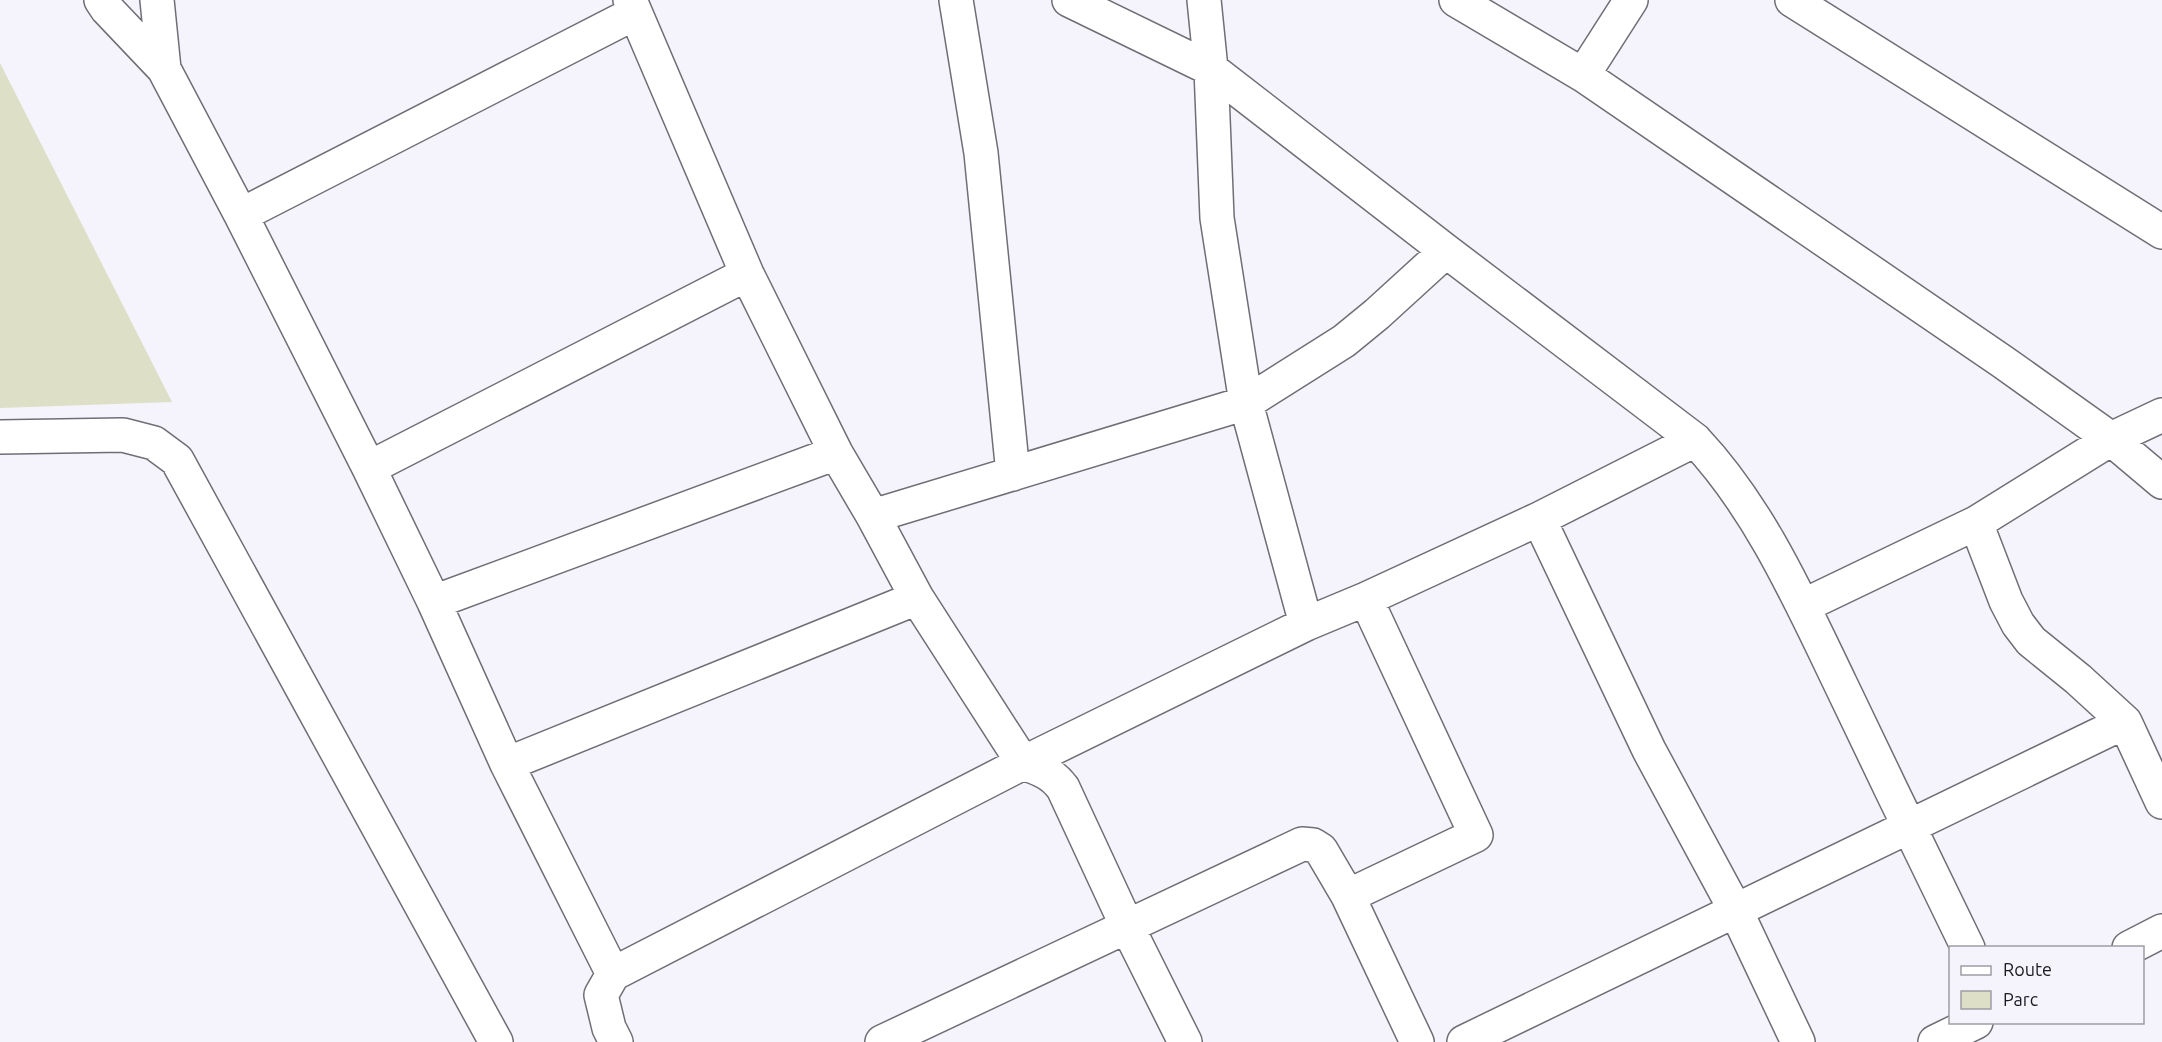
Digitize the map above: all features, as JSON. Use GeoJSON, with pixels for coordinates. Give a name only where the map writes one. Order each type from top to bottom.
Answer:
{"type":"FeatureCollection","features":[{"type":"Feature","properties":{"kind":"street"},"geometry":{"type":"LineString","coordinates":[[102,0],[107,9],[164,69],[241,215],[369,468],[434,602],[507,764],[613,974]]}},
{"type":"Feature","properties":{"kind":"street"},"geometry":{"type":"LineString","coordinates":[[956,0],[981,153],[1012,474]]}},
{"type":"Feature","properties":{"kind":"street"},"geometry":{"type":"LineString","coordinates":[[1068,0],[1211,69],[1695,440],[1717,464],[1736,491],[1803,606],[1967,946]]}},
{"type":"Feature","properties":{"kind":"street"},"geometry":{"type":"LineString","coordinates":[[1204,0],[1211,69],[1217,218],[1246,403],[1306,624]]}},
{"type":"Feature","properties":{"kind":"street"},"geometry":{"type":"LineString","coordinates":[[1456,0],[1583,75],[2003,362],[2111,439],[2162,482]]}},
{"type":"Feature","properties":{"kind":"street"},"geometry":{"type":"LineString","coordinates":[[1583,75],[1631,0]]}},
{"type":"Feature","properties":{"kind":"street"},"geometry":{"type":"LineString","coordinates":[[1792,0],[2162,232]]}},
{"type":"Feature","properties":{"kind":"street"},"geometry":{"type":"LineString","coordinates":[[158,1],[164,69]]}},
{"type":"Feature","properties":{"kind":"street"},"geometry":{"type":"LineString","coordinates":[[241,215],[632,7],[747,274],[836,453],[917,598],[1023,763],[1044,770],[1055,777],[1063,788],[1127,926],[1185,1042]]}},
{"type":"Feature","properties":{"kind":"street"},"geometry":{"type":"LineString","coordinates":[[873,516],[1246,403],[1344,341],[1446,251]]}},
{"type":"Feature","properties":{"kind":"street"},"geometry":{"type":"LineString","coordinates":[[369,468],[747,274]]}},
{"type":"Feature","properties":{"kind":"street"},"geometry":{"type":"LineString","coordinates":[[1803,606],[1976,523],[2111,439],[2162,415]]}},
{"type":"Feature","properties":{"kind":"street"},"geometry":{"type":"LineString","coordinates":[[0,437],[123,435],[154,442],[177,460],[496,1042]]}},
{"type":"Feature","properties":{"kind":"street"},"geometry":{"type":"LineString","coordinates":[[616,1042],[609,1028],[601,995],[613,974],[1023,763],[1306,624],[1366,599],[1539,519],[1695,440]]}},
{"type":"Feature","properties":{"kind":"street"},"geometry":{"type":"LineString","coordinates":[[434,602],[836,453]]}},
{"type":"Feature","properties":{"kind":"street"},"geometry":{"type":"LineString","coordinates":[[1539,519],[1649,750],[1736,911],[1798,1042]]}},
{"type":"Feature","properties":{"kind":"street"},"geometry":{"type":"LineString","coordinates":[[1976,523],[2006,601],[2031,641],[2078,679],[2125,722],[2162,802]]}},
{"type":"Feature","properties":{"kind":"street"},"geometry":{"type":"LineString","coordinates":[[507,764],[917,598]]}},
{"type":"Feature","properties":{"kind":"street"},"geometry":{"type":"LineString","coordinates":[[1348,896],[1476,835],[1366,599]]}},
{"type":"Feature","properties":{"kind":"street"},"geometry":{"type":"LineString","coordinates":[[1464,1042],[2125,722]]}},
{"type":"Feature","properties":{"kind":"street"},"geometry":{"type":"LineString","coordinates":[[882,1042],[1302,844],[1313,845],[1321,850],[1348,896],[1417,1042]]}},
{"type":"Feature","properties":{"kind":"street"},"geometry":{"type":"LineString","coordinates":[[2133,946],[2162,932]]}},
{"type":"Feature","properties":{"kind":"street"},"geometry":{"type":"LineString","coordinates":[[1935,1042],[1974,1024]]}},
{"type":"Feature","properties":{"kind":"green space"},"geometry":{"type":"Polygon","coordinates":[[[0,63],[172,402],[0,408],[0,63]]]}}]}
